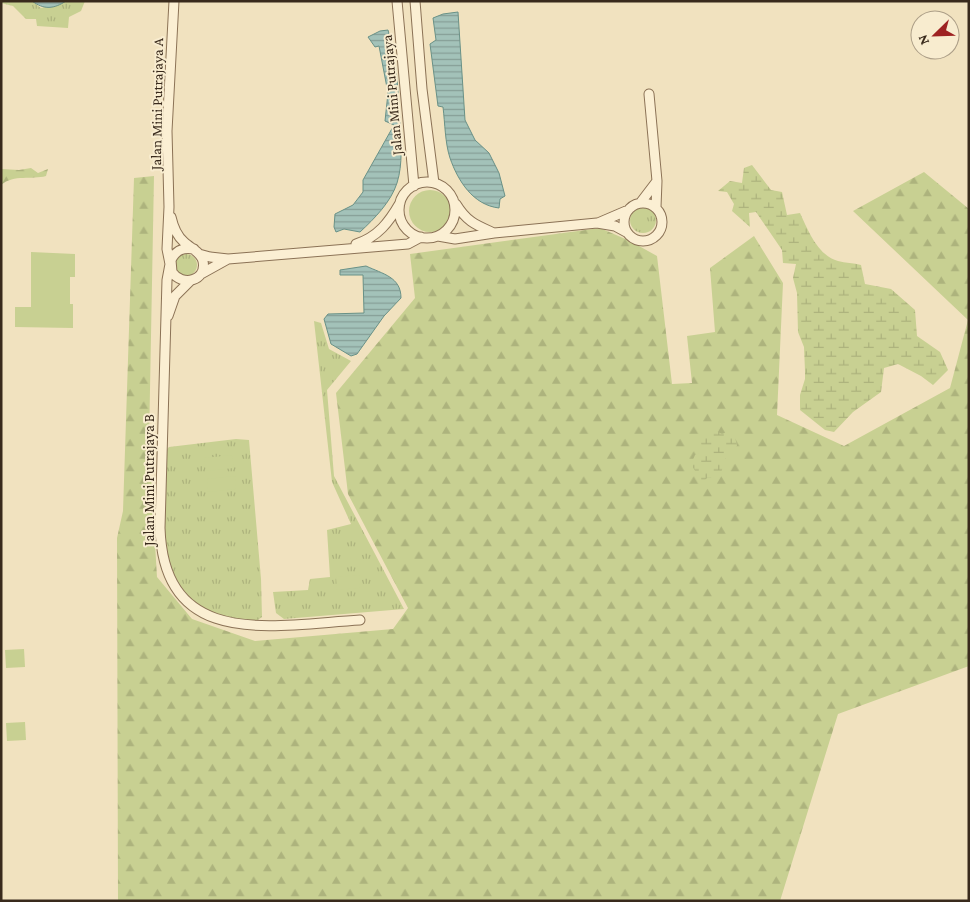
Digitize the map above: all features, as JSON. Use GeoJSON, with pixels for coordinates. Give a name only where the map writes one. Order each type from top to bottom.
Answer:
{"type":"FeatureCollection","features":[{"type":"Feature","properties":{"kind":"street","name":"Jalan Mini Putrajaya A"},"geometry":{"type":"LineString","coordinates":[[169,207],[168,132],[174,1]]}},
{"type":"Feature","properties":{"kind":"street","name":"Jalan Mini Putrajaya"},"geometry":{"type":"LineString","coordinates":[[397,1],[414,186]]}},
{"type":"Feature","properties":{"kind":"street","name":"Jalan Mini Putrajaya"},"geometry":{"type":"LineString","coordinates":[[415,1],[422,89],[434,183]]}},
{"type":"Feature","properties":{"kind":"street"},"geometry":{"type":"LineString","coordinates":[[649,94],[657,180],[656,207]]}},
{"type":"Feature","properties":{"kind":"street"},"geometry":{"type":"LineString","coordinates":[[597,223],[626,211],[640,202],[657,180]]}},
{"type":"Feature","properties":{"kind":"street"},"geometry":{"type":"LineString","coordinates":[[344,248],[372,238],[390,220],[407,191],[422,183],[439,185],[448,192],[463,216],[494,233]]}},
{"type":"Feature","properties":{"kind":"street"},"geometry":{"type":"LineString","coordinates":[[401,201],[400,212],[403,224],[411,232],[421,237]]}},
{"type":"Feature","properties":{"kind":"street"},"geometry":{"type":"LineString","coordinates":[[438,236],[448,229],[454,219],[454,202]]}},
{"type":"Feature","properties":{"kind":"street"},"geometry":{"type":"LineString","coordinates":[[190,281],[178,279],[172,272],[170,264],[173,256],[179,250],[188,248],[210,257],[228,259],[408,244],[421,237],[438,236],[455,239],[494,233],[597,223],[615,226],[634,239],[644,242],[658,235],[662,228],[662,220],[656,207],[649,203],[640,202]]}},
{"type":"Feature","properties":{"kind":"street"},"geometry":{"type":"LineString","coordinates":[[169,207],[174,227],[182,241],[196,252],[204,266],[201,274]]}},
{"type":"Feature","properties":{"kind":"street","name":"Jalan Mini Putrajaya B"},"geometry":{"type":"LineString","coordinates":[[169,207],[167,249],[170,264],[167,280],[160,547],[166,570],[175,590],[184,600],[217,620],[239,625],[360,620]]}},
{"type":"Feature","properties":{"kind":"street"},"geometry":{"type":"LineString","coordinates":[[626,211],[623,222],[626,232]]}},
{"type":"Feature","properties":{"kind":"street"},"geometry":{"type":"LineString","coordinates":[[166,322],[176,296],[190,281],[228,259]]}},
{"type":"Feature","properties":{"kind":"green space"},"geometry":{"type":"Polygon","coordinates":[[[1,1],[32,1],[41,8],[66,1],[85,1],[81,11],[69,17],[68,28],[37,26],[36,19],[26,19],[13,6],[1,3],[1,1]]]}},
{"type":"Feature","properties":{"kind":"green space"},"geometry":{"type":"Polygon","coordinates":[[[752,165],[771,190],[782,192],[787,215],[800,213],[814,241],[824,253],[838,261],[861,265],[865,284],[891,289],[915,310],[917,336],[940,352],[948,370],[933,385],[921,376],[898,364],[884,368],[881,392],[853,412],[834,432],[825,430],[800,410],[800,395],[805,379],[805,371],[804,347],[798,332],[797,293],[793,278],[796,264],[783,263],[782,250],[756,212],[749,213],[750,227],[732,211],[734,204],[727,192],[718,191],[730,181],[742,183],[744,168],[752,165]]]}},
{"type":"Feature","properties":{"kind":"green space"},"geometry":{"type":"Polygon","coordinates":[[[31,168],[38,173],[48,169],[46,176],[17,178],[1,185],[1,169],[19,170],[31,168]]]}},
{"type":"Feature","properties":{"kind":"green space"},"geometry":{"type":"Polygon","coordinates":[[[924,172],[969,209],[969,666],[838,714],[780,901],[118,901],[117,538],[123,511],[134,178],[154,176],[149,443],[157,577],[192,619],[255,641],[393,629],[408,608],[348,494],[336,393],[415,298],[410,254],[600,228],[630,241],[657,256],[672,384],[692,383],[687,336],[715,332],[710,268],[754,236],[783,283],[777,415],[844,446],[950,388],[968,320],[853,211],[924,172]]]}},
{"type":"Feature","properties":{"kind":"green space"},"geometry":{"type":"Polygon","coordinates":[[[434,190],[442,193],[448,199],[451,211],[448,223],[442,229],[426,232],[418,229],[412,223],[409,207],[412,199],[418,193],[434,190]]]}},
{"type":"Feature","properties":{"kind":"green space"},"geometry":{"type":"Polygon","coordinates":[[[643,207],[652,211],[656,220],[652,229],[643,233],[634,229],[630,220],[634,211],[643,207]]]}},
{"type":"Feature","properties":{"kind":"green space"},"geometry":{"type":"Polygon","coordinates":[[[31,252],[75,254],[75,277],[70,277],[70,304],[73,304],[73,328],[15,327],[15,307],[31,307],[31,252]]]}},
{"type":"Feature","properties":{"kind":"green space"},"geometry":{"type":"Polygon","coordinates":[[[186,254],[194,257],[197,265],[194,273],[186,276],[178,273],[175,265],[178,257],[186,254]]]}},
{"type":"Feature","properties":{"kind":"green space"},"geometry":{"type":"Polygon","coordinates":[[[314,321],[321,323],[329,349],[351,361],[327,390],[334,476],[404,609],[284,619],[276,613],[273,592],[308,590],[310,579],[330,577],[327,530],[351,524],[332,482],[314,321]]]}},
{"type":"Feature","properties":{"kind":"green space"},"geometry":{"type":"Polygon","coordinates":[[[716,431],[722,434],[727,432],[729,437],[735,437],[737,446],[727,454],[721,473],[715,478],[707,478],[702,483],[691,464],[695,455],[706,450],[699,442],[701,434],[716,431]]]}},
{"type":"Feature","properties":{"kind":"green space"},"geometry":{"type":"Polygon","coordinates":[[[236,439],[249,440],[261,579],[262,617],[255,622],[217,615],[200,606],[186,594],[170,572],[163,546],[164,452],[169,447],[236,439]]]}},
{"type":"Feature","properties":{"kind":"green space"},"geometry":{"type":"Polygon","coordinates":[[[232,455],[234,468],[206,471],[204,458],[232,455]]]}},
{"type":"Feature","properties":{"kind":"green space"},"geometry":{"type":"Polygon","coordinates":[[[235,476],[236,489],[208,492],[207,479],[235,476]]]}},
{"type":"Feature","properties":{"kind":"green space"},"geometry":{"type":"Polygon","coordinates":[[[358,558],[358,566],[340,567],[340,559],[358,558]]]}},
{"type":"Feature","properties":{"kind":"green space"},"geometry":{"type":"Polygon","coordinates":[[[359,575],[360,588],[337,590],[336,577],[359,575]]]}},
{"type":"Feature","properties":{"kind":"green space"},"geometry":{"type":"Polygon","coordinates":[[[24,649],[25,667],[6,668],[5,650],[24,649]]]}},
{"type":"Feature","properties":{"kind":"green space"},"geometry":{"type":"Polygon","coordinates":[[[25,722],[26,740],[7,741],[6,723],[25,722]]]}},
{"type":"Feature","properties":{"kind":"water"},"geometry":{"type":"Polygon","coordinates":[[[32,1],[66,1],[57,6],[45,7],[32,1]]]}},
{"type":"Feature","properties":{"kind":"water"},"geometry":{"type":"Polygon","coordinates":[[[458,12],[465,120],[475,140],[489,153],[499,173],[505,196],[500,199],[499,208],[490,206],[474,197],[457,175],[448,152],[443,107],[438,106],[430,44],[436,40],[433,18],[443,14],[458,12]]]}},
{"type":"Feature","properties":{"kind":"water"},"geometry":{"type":"Polygon","coordinates":[[[388,30],[398,87],[401,145],[399,176],[394,190],[386,203],[360,232],[344,229],[336,232],[334,227],[335,214],[353,205],[363,192],[363,180],[394,125],[385,121],[388,93],[379,46],[375,47],[368,37],[380,31],[388,30]]]}},
{"type":"Feature","properties":{"kind":"water"},"geometry":{"type":"Polygon","coordinates":[[[366,266],[390,277],[398,285],[401,298],[384,316],[357,354],[351,356],[331,344],[324,319],[328,314],[364,313],[363,275],[340,275],[340,270],[366,266]]]}}]}
